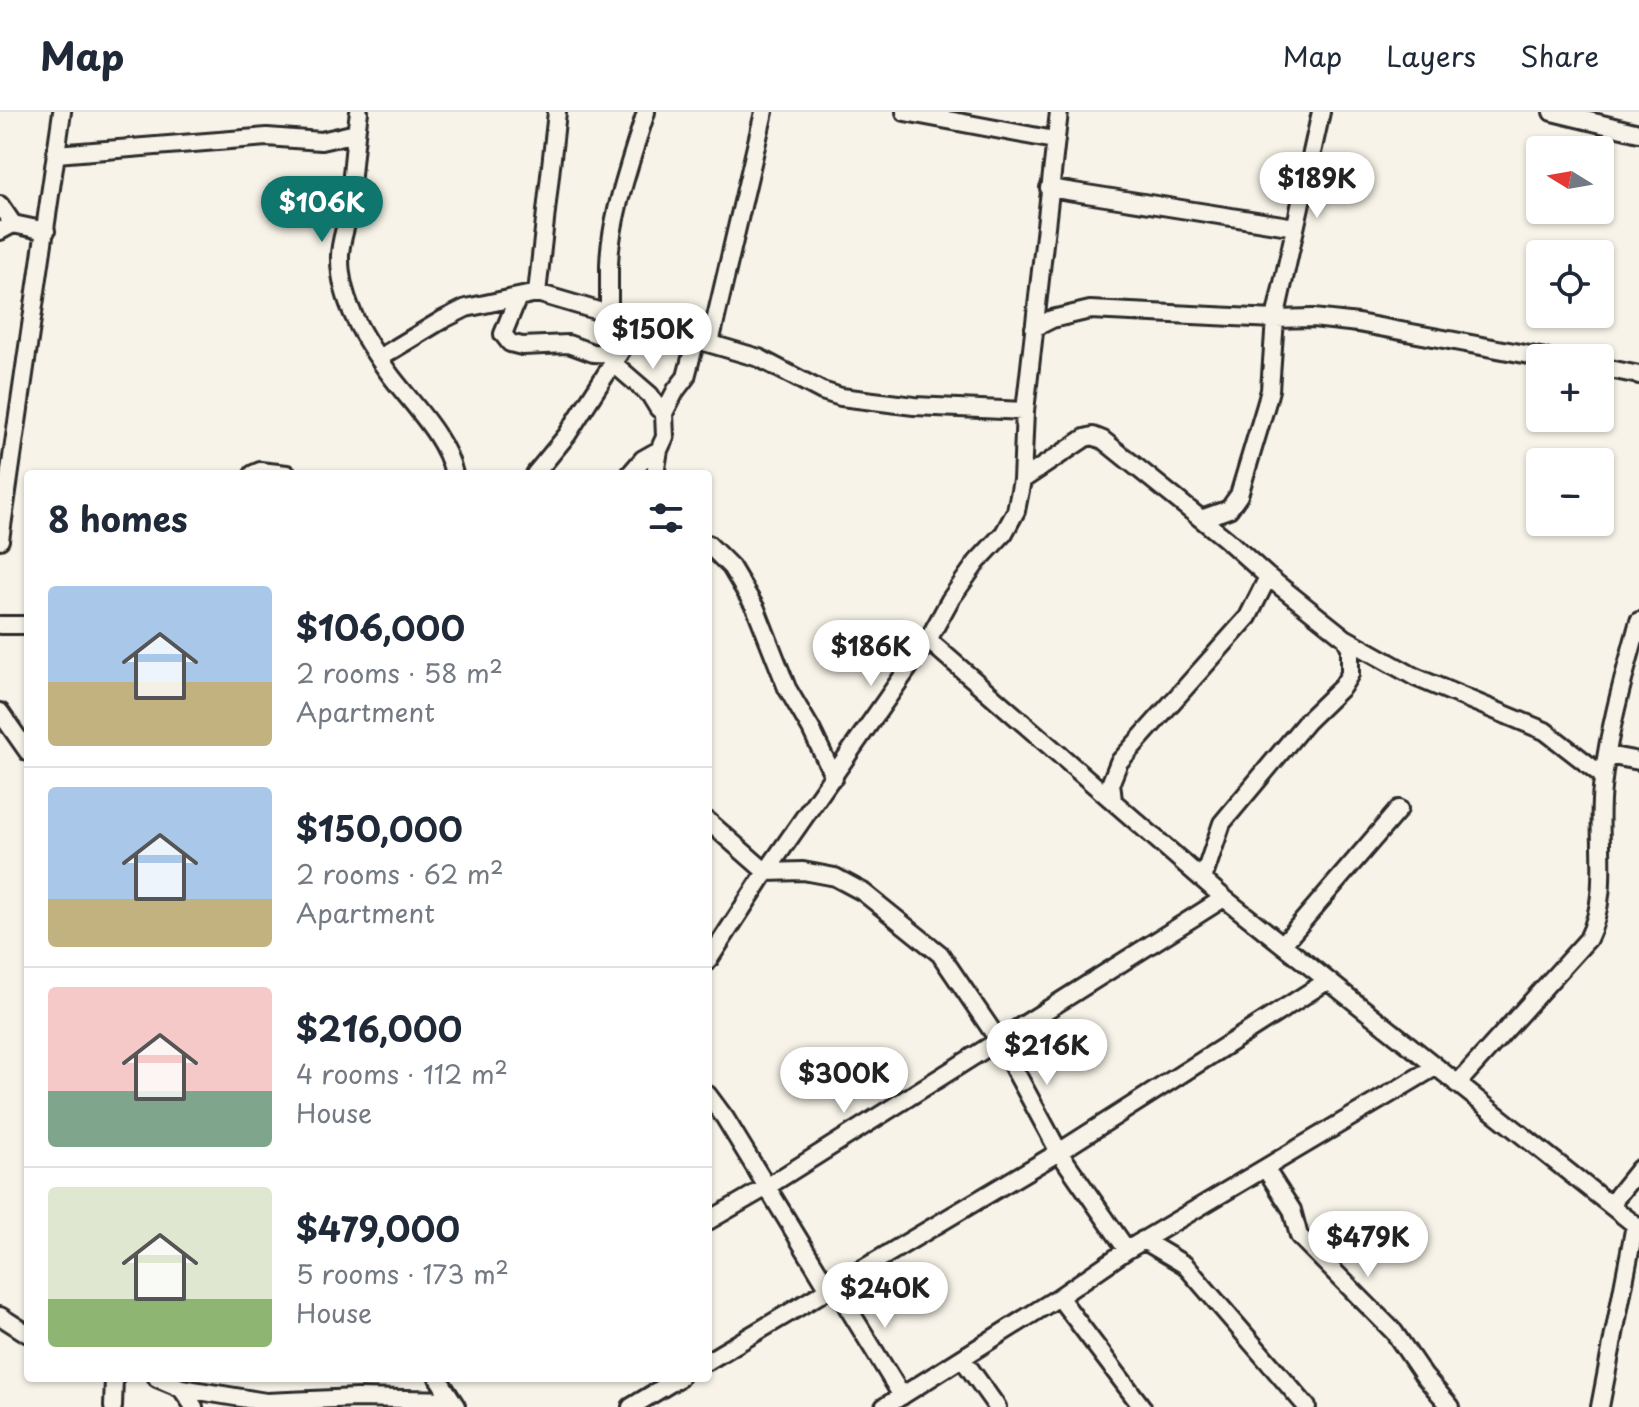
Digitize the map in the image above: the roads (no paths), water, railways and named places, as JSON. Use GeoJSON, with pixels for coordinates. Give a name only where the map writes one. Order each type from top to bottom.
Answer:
{"type":"FeatureCollection","features":[{"type":"Feature","properties":{"kind":"street"},"geometry":{"type":"LineString","coordinates":[[0,540],[62,112]]}},
{"type":"Feature","properties":{"kind":"street"},"geometry":{"type":"LineString","coordinates":[[359,112],[348,223],[339,256],[348,303],[362,333],[431,428],[453,470]]}},
{"type":"Feature","properties":{"kind":"street"},"geometry":{"type":"LineString","coordinates":[[537,293],[557,112]]}},
{"type":"Feature","properties":{"kind":"street"},"geometry":{"type":"LineString","coordinates":[[609,315],[609,264],[615,229],[646,112]]}},
{"type":"Feature","properties":{"kind":"street"},"geometry":{"type":"LineString","coordinates":[[656,470],[665,437],[664,413],[703,341],[764,112]]}},
{"type":"Feature","properties":{"kind":"street"},"geometry":{"type":"LineString","coordinates":[[905,112],[1054,140]]}},
{"type":"Feature","properties":{"kind":"street"},"geometry":{"type":"LineString","coordinates":[[712,955],[928,640],[950,600],[977,562],[1004,533],[1016,511],[1022,480],[1025,411],[1059,112]]}},
{"type":"Feature","properties":{"kind":"street"},"geometry":{"type":"LineString","coordinates":[[1226,539],[1229,509],[1239,495],[1270,390],[1275,319],[1321,112]]}},
{"type":"Feature","properties":{"kind":"street"},"geometry":{"type":"LineString","coordinates":[[1552,112],[1639,133]]}},
{"type":"Feature","properties":{"kind":"street"},"geometry":{"type":"LineString","coordinates":[[56,154],[267,137],[321,141],[356,133]]}},
{"type":"Feature","properties":{"kind":"street"},"geometry":{"type":"LineString","coordinates":[[1049,188],[1295,227]]}},
{"type":"Feature","properties":{"kind":"street"},"geometry":{"type":"LineString","coordinates":[[0,205],[6,228],[46,231]]}},
{"type":"Feature","properties":{"kind":"street"},"geometry":{"type":"LineString","coordinates":[[379,358],[466,308],[537,293],[759,358],[822,391],[856,401],[1025,411]]}},
{"type":"Feature","properties":{"kind":"street"},"geometry":{"type":"LineString","coordinates":[[518,297],[503,334],[510,343],[522,346],[568,344],[616,359],[664,413]]}},
{"type":"Feature","properties":{"kind":"street"},"geometry":{"type":"LineString","coordinates":[[1034,328],[1052,319],[1090,310],[1313,318],[1358,323],[1526,354]]}},
{"type":"Feature","properties":{"kind":"street"},"geometry":{"type":"LineString","coordinates":[[538,470],[567,435],[638,324]]}},
{"type":"Feature","properties":{"kind":"street"},"geometry":{"type":"LineString","coordinates":[[1614,370],[1639,375]]}},
{"type":"Feature","properties":{"kind":"street"},"geometry":{"type":"LineString","coordinates":[[1022,480],[1074,444],[1093,436],[1103,440],[1345,638],[1415,677],[1545,731],[1603,776]]}},
{"type":"Feature","properties":{"kind":"street"},"geometry":{"type":"LineString","coordinates":[[633,470],[643,459],[659,450]]}},
{"type":"Feature","properties":{"kind":"street"},"geometry":{"type":"LineString","coordinates":[[1201,519],[1229,509]]}},
{"type":"Feature","properties":{"kind":"street"},"geometry":{"type":"LineString","coordinates":[[712,548],[731,567],[756,609],[787,688],[834,777]]}},
{"type":"Feature","properties":{"kind":"street"},"geometry":{"type":"LineString","coordinates":[[1113,801],[1111,782],[1119,762],[1248,617],[1267,579],[1266,575]]}},
{"type":"Feature","properties":{"kind":"street"},"geometry":{"type":"LineString","coordinates":[[1457,1084],[1588,939],[1594,926],[1599,908],[1603,776],[1615,713],[1639,621]]}},
{"type":"Feature","properties":{"kind":"street"},"geometry":{"type":"LineString","coordinates":[[0,625],[24,625]]}},
{"type":"Feature","properties":{"kind":"street"},"geometry":{"type":"LineString","coordinates":[[1203,879],[1222,823],[1307,721],[1342,687],[1350,674],[1350,647],[1345,638]]}},
{"type":"Feature","properties":{"kind":"street"},"geometry":{"type":"LineString","coordinates":[[928,640],[1224,898],[1637,1226],[1600,1407]]}},
{"type":"Feature","properties":{"kind":"street"},"geometry":{"type":"LineString","coordinates":[[0,712],[24,746]]}},
{"type":"Feature","properties":{"kind":"street"},"geometry":{"type":"LineString","coordinates":[[1607,755],[1639,761]]}},
{"type":"Feature","properties":{"kind":"street"},"geometry":{"type":"LineString","coordinates":[[1283,944],[1399,809]]}},
{"type":"Feature","properties":{"kind":"street"},"geometry":{"type":"LineString","coordinates":[[712,825],[766,872],[803,871],[835,877],[863,892],[940,954],[999,1041],[1059,1152],[1127,1250]]}},
{"type":"Feature","properties":{"kind":"street"},"geometry":{"type":"LineString","coordinates":[[712,1219],[1224,898]]}},
{"type":"Feature","properties":{"kind":"street"},"geometry":{"type":"LineString","coordinates":[[712,1359],[1059,1152],[1327,981]]}},
{"type":"Feature","properties":{"kind":"street"},"geometry":{"type":"LineString","coordinates":[[884,1407],[1143,1240],[1435,1067]]}},
{"type":"Feature","properties":{"kind":"street"},"geometry":{"type":"LineString","coordinates":[[712,1100],[765,1188],[902,1396]]}},
{"type":"Feature","properties":{"kind":"street"},"geometry":{"type":"LineString","coordinates":[[1265,1168],[1292,1210],[1299,1236],[1394,1332],[1424,1376],[1451,1407]]}},
{"type":"Feature","properties":{"kind":"street"},"geometry":{"type":"LineString","coordinates":[[1610,1205],[1639,1169]]}},
{"type":"Feature","properties":{"kind":"street"},"geometry":{"type":"LineString","coordinates":[[1143,1240],[1185,1265],[1307,1407]]}},
{"type":"Feature","properties":{"kind":"street"},"geometry":{"type":"LineString","coordinates":[[1059,1297],[1142,1407]]}},
{"type":"Feature","properties":{"kind":"street"},"geometry":{"type":"LineString","coordinates":[[0,1316],[24,1331]]}},
{"type":"Feature","properties":{"kind":"street"},"geometry":{"type":"LineString","coordinates":[[962,1358],[997,1407]]}},
{"type":"Feature","properties":{"kind":"street"},"geometry":{"type":"LineString","coordinates":[[113,1407],[114,1382]]}},
{"type":"Feature","properties":{"kind":"street"},"geometry":{"type":"LineString","coordinates":[[167,1382],[181,1388],[266,1402],[357,1398],[454,1403]]}},
{"type":"Feature","properties":{"kind":"street"},"geometry":{"type":"LineString","coordinates":[[443,1382],[454,1403]]}},
{"type":"Feature","properties":{"kind":"street"},"geometry":{"type":"LineString","coordinates":[[631,1407],[672,1382]]}},
{"type":"Feature","properties":{"kind":"street"},"geometry":{"type":"LineString","coordinates":[[181,1388],[194,1407]]}}]}
